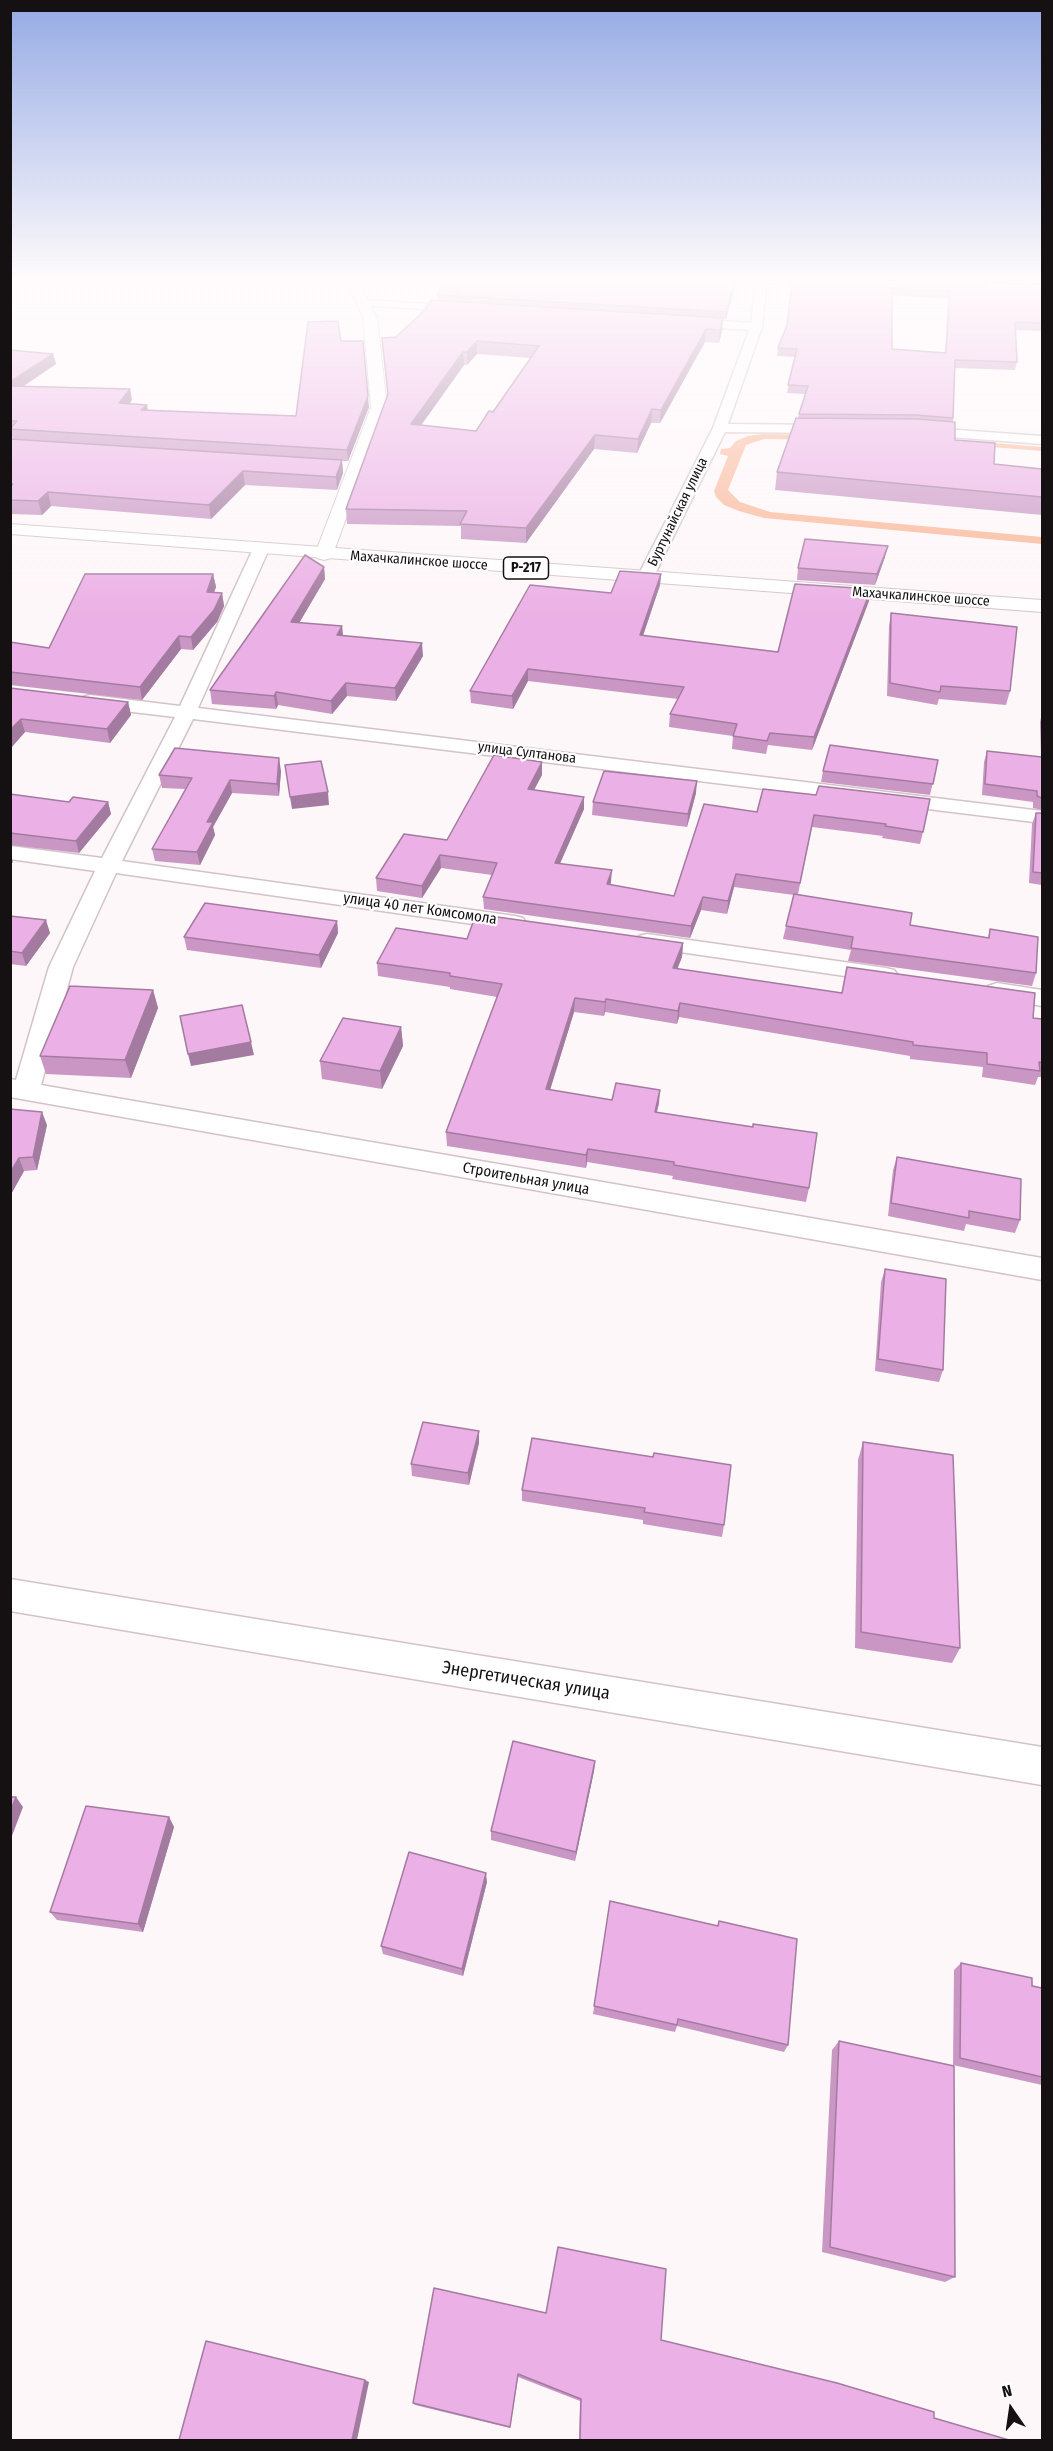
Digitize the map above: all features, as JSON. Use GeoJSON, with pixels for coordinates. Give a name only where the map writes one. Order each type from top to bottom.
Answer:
{"type":"FeatureCollection","features":[{"type":"Feature","properties":{"kind":"main road"},"geometry":{"type":"LineString","coordinates":[[324,554],[350,468],[379,407],[377,391]]}},
{"type":"Feature","properties":{"kind":"main road","name":"Махачкалинское шоссе"},"geometry":{"type":"LineString","coordinates":[[10,529],[1042,606]]}},
{"type":"Feature","properties":{"kind":"street","name":"Буртунайская улица"},"geometry":{"type":"LineString","coordinates":[[646,576],[720,428],[733,391]]}},
{"type":"Feature","properties":{"kind":"street"},"geometry":{"type":"LineString","coordinates":[[720,428],[845,429]]}},
{"type":"Feature","properties":{"kind":"street"},"geometry":{"type":"LineString","coordinates":[[902,430],[1042,440]]}},
{"type":"Feature","properties":{"kind":"street"},"geometry":{"type":"LineString","coordinates":[[18,1090],[62,967],[187,712],[261,549]]}},
{"type":"Feature","properties":{"kind":"street","name":"улица Султанова"},"geometry":{"type":"LineString","coordinates":[[69,699],[1042,817]]}},
{"type":"Feature","properties":{"kind":"street","name":"улица 40 лет Комсомола"},"geometry":{"type":"LineString","coordinates":[[10,852],[535,926]]}},
{"type":"Feature","properties":{"kind":"street"},"geometry":{"type":"LineString","coordinates":[[629,939],[913,979]]}},
{"type":"Feature","properties":{"kind":"street"},"geometry":{"type":"LineString","coordinates":[[972,987],[1042,998]]}},
{"type":"Feature","properties":{"kind":"street","name":"Строительная улица"},"geometry":{"type":"LineString","coordinates":[[18,1090],[1042,1269]]}},
{"type":"Feature","properties":{"kind":"street","name":"Энергетическая улица"},"geometry":{"type":"LineString","coordinates":[[10,1595],[1042,1766]]}},
{"type":"Feature","properties":{"kind":"shaded area"},"geometry":{"type":"Polygon","coordinates":[[[762,434],[908,436],[1042,447],[1042,451],[915,441],[764,439],[746,445],[728,490],[740,502],[770,512],[1042,537],[1042,544],[764,518],[724,505],[716,497],[714,491],[728,456],[720,454],[721,449],[730,448],[736,441],[748,436],[762,434]]]}},
{"type":"Feature","properties":{"kind":"building"},"geometry":{"type":"Polygon","coordinates":[[[10,391],[128,391],[119,403],[147,405],[141,410],[296,416],[299,391],[368,391],[368,396],[347,450],[10,429],[17,421],[10,421],[10,391]]]}},
{"type":"Feature","properties":{"kind":"building"},"geometry":{"type":"Polygon","coordinates":[[[388,391],[435,391],[411,424],[476,431],[489,411],[493,412],[507,391],[671,391],[661,410],[652,409],[638,439],[595,435],[526,528],[460,524],[467,511],[346,509],[388,391]]]}},
{"type":"Feature","properties":{"kind":"building"},"geometry":{"type":"Polygon","coordinates":[[[806,391],[954,391],[953,418],[916,415],[799,414],[806,391]]]}},
{"type":"Feature","properties":{"kind":"building"},"geometry":{"type":"Polygon","coordinates":[[[796,418],[917,419],[955,422],[955,440],[995,443],[994,464],[1042,469],[1042,497],[777,472],[796,418]]]}},
{"type":"Feature","properties":{"kind":"building"},"geometry":{"type":"Polygon","coordinates":[[[10,439],[342,460],[336,477],[243,471],[209,505],[48,492],[38,501],[10,500],[10,487],[13,484],[10,484],[10,439]]]}},
{"type":"Feature","properties":{"kind":"building"},"geometry":{"type":"Polygon","coordinates":[[[805,539],[888,546],[877,574],[798,568],[805,539]]]}},
{"type":"Feature","properties":{"kind":"building"},"geometry":{"type":"Polygon","coordinates":[[[305,555],[324,567],[291,622],[342,626],[337,635],[422,643],[395,688],[346,683],[331,701],[276,692],[274,696],[210,690],[305,555]]]}},
{"type":"Feature","properties":{"kind":"building"},"geometry":{"type":"Polygon","coordinates":[[[620,571],[661,574],[640,635],[778,652],[795,584],[871,589],[814,737],[770,733],[767,741],[733,736],[737,724],[670,714],[684,687],[528,669],[512,696],[470,691],[530,585],[611,593],[620,571]]]}},
{"type":"Feature","properties":{"kind":"building"},"geometry":{"type":"Polygon","coordinates":[[[85,574],[213,574],[207,592],[222,593],[214,610],[191,637],[179,636],[140,687],[10,672],[10,642],[49,648],[85,574]]]}},
{"type":"Feature","properties":{"kind":"building"},"geometry":{"type":"Polygon","coordinates":[[[891,613],[1017,627],[1010,691],[941,686],[940,692],[890,683],[891,613]]]}},
{"type":"Feature","properties":{"kind":"building"},"geometry":{"type":"Polygon","coordinates":[[[10,688],[128,702],[107,729],[21,719],[10,730],[10,688]]]}},
{"type":"Feature","properties":{"kind":"building"},"geometry":{"type":"Polygon","coordinates":[[[830,745],[938,760],[933,784],[823,771],[830,745]]]}},
{"type":"Feature","properties":{"kind":"building"},"geometry":{"type":"Polygon","coordinates":[[[175,748],[279,758],[277,784],[230,780],[207,822],[213,822],[197,852],[152,849],[192,778],[159,775],[175,748]]]}},
{"type":"Feature","properties":{"kind":"building"},"geometry":{"type":"Polygon","coordinates":[[[987,751],[1042,757],[1042,798],[1037,796],[1037,791],[985,784],[987,751]]]}},
{"type":"Feature","properties":{"kind":"building"},"geometry":{"type":"Polygon","coordinates":[[[494,755],[542,762],[528,789],[584,797],[555,863],[612,870],[607,884],[674,896],[704,804],[757,812],[763,789],[816,795],[819,786],[930,799],[923,832],[885,826],[886,824],[814,815],[800,883],[736,874],[728,901],[703,897],[691,926],[483,897],[497,863],[440,855],[422,886],[376,878],[404,834],[447,840],[494,755]]]}},
{"type":"Feature","properties":{"kind":"building"},"geometry":{"type":"Polygon","coordinates":[[[321,761],[328,792],[290,797],[285,765],[321,761]]]}},
{"type":"Feature","properties":{"kind":"building"},"geometry":{"type":"Polygon","coordinates":[[[604,771],[697,781],[688,814],[593,802],[604,771]]]}},
{"type":"Feature","properties":{"kind":"building"},"geometry":{"type":"Polygon","coordinates":[[[10,794],[69,802],[73,797],[108,802],[76,841],[10,833],[10,794]]]}},
{"type":"Feature","properties":{"kind":"building"},"geometry":{"type":"Polygon","coordinates":[[[1036,813],[1042,813],[1042,873],[1033,872],[1036,813]]]}},
{"type":"Feature","properties":{"kind":"building"},"geometry":{"type":"Polygon","coordinates":[[[794,894],[912,913],[910,925],[989,938],[990,929],[1038,937],[1036,973],[851,948],[853,937],[786,926],[794,894]]]}},
{"type":"Feature","properties":{"kind":"building"},"geometry":{"type":"Polygon","coordinates":[[[205,903],[337,921],[319,955],[184,937],[205,903]]]}},
{"type":"Feature","properties":{"kind":"building"},"geometry":{"type":"Polygon","coordinates":[[[476,914],[683,943],[673,968],[842,993],[847,967],[1035,993],[1033,1018],[1042,1019],[1040,1071],[987,1064],[987,1053],[913,1045],[913,1042],[680,1003],[678,1011],[606,999],[605,1002],[575,998],[546,1089],[612,1100],[616,1083],[660,1090],[655,1112],[753,1127],[753,1124],[817,1133],[809,1188],[674,1165],[674,1162],[588,1149],[586,1155],[446,1132],[502,984],[450,976],[450,973],[377,963],[396,928],[467,939],[476,914]]]}},
{"type":"Feature","properties":{"kind":"building"},"geometry":{"type":"Polygon","coordinates":[[[10,916],[46,920],[22,953],[10,951],[10,916]]]}},
{"type":"Feature","properties":{"kind":"building"},"geometry":{"type":"Polygon","coordinates":[[[70,986],[153,990],[125,1060],[40,1056],[70,986]]]}},
{"type":"Feature","properties":{"kind":"building"},"geometry":{"type":"Polygon","coordinates":[[[242,1005],[251,1042],[188,1054],[180,1016],[242,1005]]]}},
{"type":"Feature","properties":{"kind":"building"},"geometry":{"type":"Polygon","coordinates":[[[343,1018],[401,1027],[380,1071],[320,1061],[343,1018]]]}},
{"type":"Feature","properties":{"kind":"building"},"geometry":{"type":"Polygon","coordinates":[[[10,1109],[42,1112],[33,1157],[19,1158],[10,1173],[10,1109]]]}},
{"type":"Feature","properties":{"kind":"building"},"geometry":{"type":"Polygon","coordinates":[[[897,1157],[1021,1179],[1020,1220],[969,1211],[969,1218],[891,1203],[897,1157]]]}},
{"type":"Feature","properties":{"kind":"building"},"geometry":{"type":"Polygon","coordinates":[[[885,1269],[946,1279],[943,1370],[878,1359],[885,1269]]]}},
{"type":"Feature","properties":{"kind":"building"},"geometry":{"type":"Polygon","coordinates":[[[423,1422],[479,1431],[468,1473],[411,1464],[423,1422]]]}},
{"type":"Feature","properties":{"kind":"building"},"geometry":{"type":"Polygon","coordinates":[[[532,1438],[653,1457],[654,1453],[731,1465],[724,1525],[644,1512],[645,1508],[522,1490],[532,1438]]]}},
{"type":"Feature","properties":{"kind":"building"},"geometry":{"type":"Polygon","coordinates":[[[863,1442],[953,1455],[960,1648],[861,1632],[863,1442]]]}},
{"type":"Feature","properties":{"kind":"building"},"geometry":{"type":"Polygon","coordinates":[[[513,1741],[595,1761],[576,1852],[491,1831],[513,1741]]]}},
{"type":"Feature","properties":{"kind":"building"},"geometry":{"type":"Polygon","coordinates":[[[10,1797],[16,1797],[10,1812],[10,1797]]]}},
{"type":"Feature","properties":{"kind":"building"},"geometry":{"type":"Polygon","coordinates":[[[86,1806],[169,1817],[138,1924],[50,1912],[86,1806]]]}},
{"type":"Feature","properties":{"kind":"building"},"geometry":{"type":"Polygon","coordinates":[[[409,1852],[486,1873],[462,1969],[381,1946],[409,1852]]]}},
{"type":"Feature","properties":{"kind":"building"},"geometry":{"type":"Polygon","coordinates":[[[610,1901],[718,1926],[719,1921],[797,1939],[788,2045],[678,2019],[677,2025],[594,2006],[610,1901]]]}},
{"type":"Feature","properties":{"kind":"building"},"geometry":{"type":"Polygon","coordinates":[[[961,1963],[1032,1978],[1032,1986],[1042,1988],[1042,2077],[960,2058],[961,1963]]]}},
{"type":"Feature","properties":{"kind":"building"},"geometry":{"type":"Polygon","coordinates":[[[839,2041],[954,2066],[955,2277],[830,2247],[839,2041]]]}},
{"type":"Feature","properties":{"kind":"building"},"geometry":{"type":"Polygon","coordinates":[[[558,2247],[666,2269],[661,2340],[837,2383],[934,2412],[934,2418],[1009,2440],[580,2440],[581,2399],[518,2374],[510,2427],[413,2403],[434,2288],[546,2313],[558,2247]]]}},
{"type":"Feature","properties":{"kind":"building"},"geometry":{"type":"Polygon","coordinates":[[[206,2341],[365,2380],[352,2440],[179,2440],[206,2341]]]}}]}
